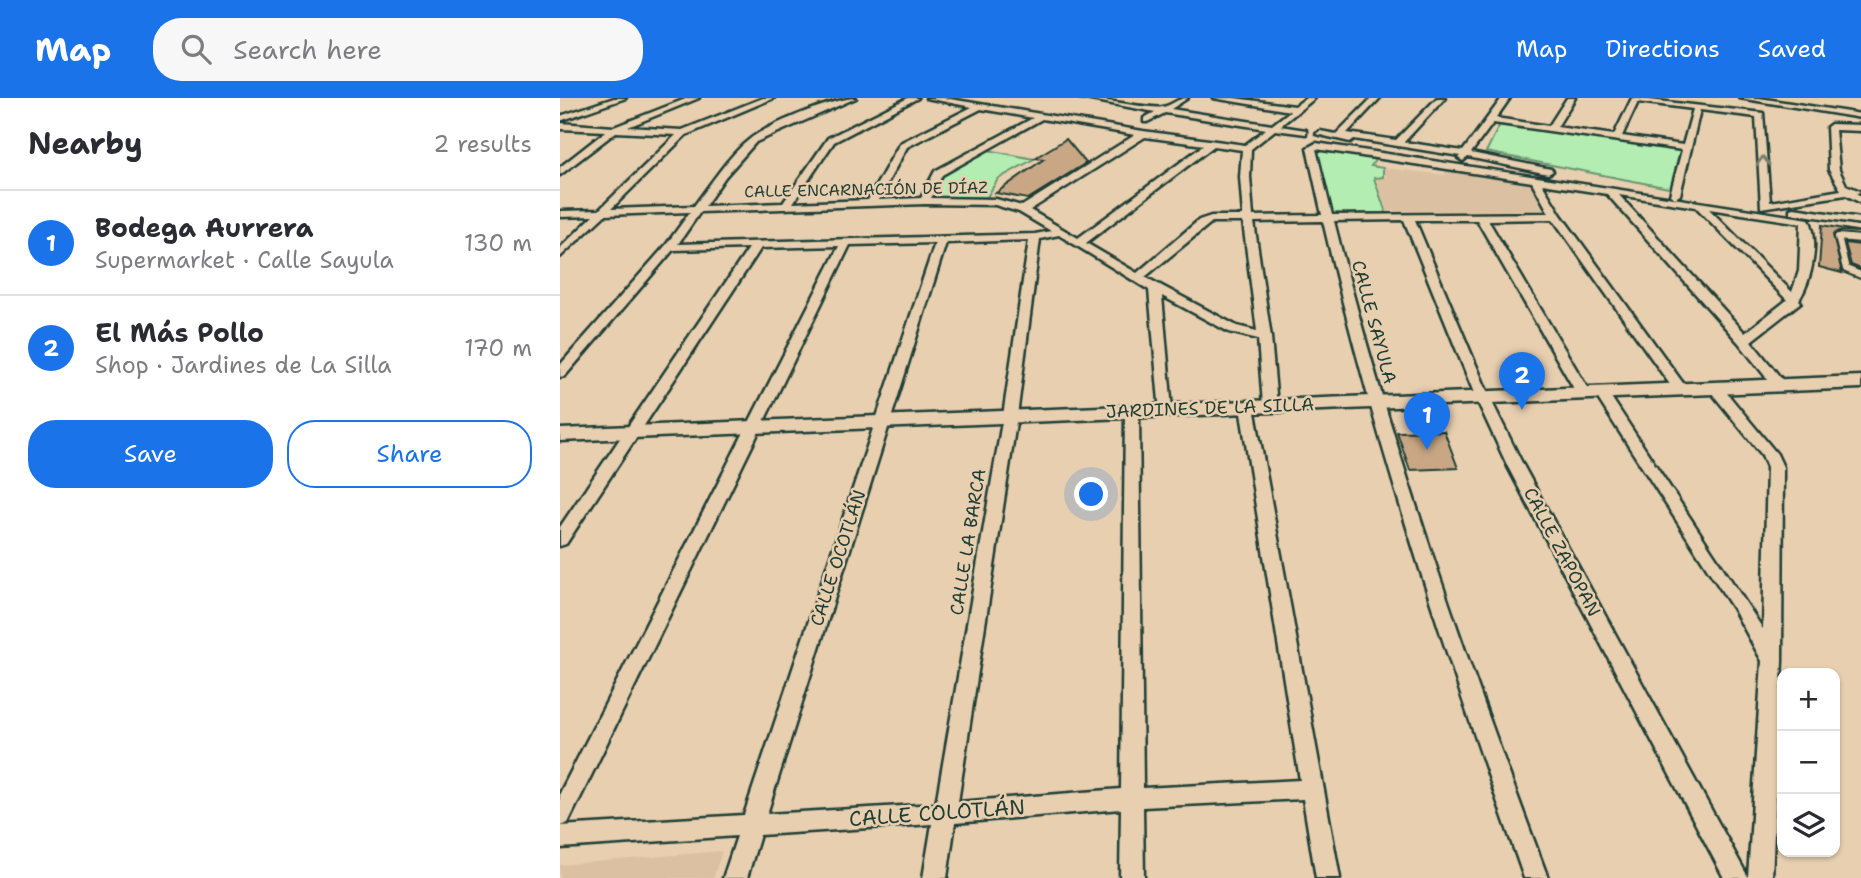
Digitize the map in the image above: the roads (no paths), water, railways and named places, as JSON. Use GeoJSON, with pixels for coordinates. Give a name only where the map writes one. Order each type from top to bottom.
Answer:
{"type":"FeatureCollection","features":[{"type":"Feature","properties":{"kind":"street"},"geometry":{"type":"LineString","coordinates":[[560,119],[622,98]]}},
{"type":"Feature","properties":{"kind":"street"},"geometry":{"type":"LineString","coordinates":[[560,172],[613,130],[695,98]]}},
{"type":"Feature","properties":{"kind":"street"},"geometry":{"type":"LineString","coordinates":[[560,254],[683,133],[771,98]]}},
{"type":"Feature","properties":{"kind":"street"},"geometry":{"type":"LineString","coordinates":[[560,373],[670,247],[722,175],[753,140],[797,119],[852,98]]}},
{"type":"Feature","properties":{"kind":"street"},"geometry":{"type":"LineString","coordinates":[[786,206],[831,140],[914,98]]}},
{"type":"Feature","properties":{"kind":"street"},"geometry":{"type":"LineString","coordinates":[[930,98],[1143,134],[1247,148]]}},
{"type":"Feature","properties":{"kind":"street"},"geometry":{"type":"LineString","coordinates":[[1084,98],[1303,132]]}},
{"type":"Feature","properties":{"kind":"street"},"geometry":{"type":"LineString","coordinates":[[1147,120],[1184,98]]}},
{"type":"Feature","properties":{"kind":"street"},"geometry":{"type":"LineString","coordinates":[[1217,98],[1296,110]]}},
{"type":"Feature","properties":{"kind":"street"},"geometry":{"type":"LineString","coordinates":[[1270,405],[1245,162],[1247,148],[1311,98]]}},
{"type":"Feature","properties":{"kind":"street"},"geometry":{"type":"LineString","coordinates":[[1339,136],[1376,98]]}},
{"type":"Feature","properties":{"kind":"street"},"geometry":{"type":"LineString","coordinates":[[1398,143],[1441,98]]}},
{"type":"Feature","properties":{"kind":"street"},"geometry":{"type":"LineString","coordinates":[[1464,156],[1506,98]]}},
{"type":"Feature","properties":{"kind":"street"},"geometry":{"type":"LineString","coordinates":[[1552,128],[1571,98]]}},
{"type":"Feature","properties":{"kind":"street"},"geometry":{"type":"LineString","coordinates":[[1744,98],[1861,116]]}},
{"type":"Feature","properties":{"kind":"street"},"geometry":{"type":"LineString","coordinates":[[1801,108],[1805,98]]}},
{"type":"Feature","properties":{"kind":"street"},"geometry":{"type":"LineString","coordinates":[[1617,137],[1636,99],[1761,115],[1765,206]]}},
{"type":"Feature","properties":{"kind":"street"},"geometry":{"type":"LineString","coordinates":[[872,202],[903,145],[981,106]]}},
{"type":"Feature","properties":{"kind":"street"},"geometry":{"type":"LineString","coordinates":[[1675,195],[1697,107]]}},
{"type":"Feature","properties":{"kind":"street"},"geometry":{"type":"LineString","coordinates":[[925,201],[938,173],[1042,116]]}},
{"type":"Feature","properties":{"kind":"street"},"geometry":{"type":"LineString","coordinates":[[1491,120],[1685,148]]}},
{"type":"Feature","properties":{"kind":"street"},"geometry":{"type":"LineString","coordinates":[[1861,128],[1833,125],[1836,178],[1847,194],[1861,200]]}},
{"type":"Feature","properties":{"kind":"street"},"geometry":{"type":"LineString","coordinates":[[560,126],[683,133]]}},
{"type":"Feature","properties":{"kind":"street"},"geometry":{"type":"LineString","coordinates":[[1023,210],[1143,134]]}},
{"type":"Feature","properties":{"kind":"street"},"geometry":{"type":"LineString","coordinates":[[1320,134],[1398,143],[1599,183],[1861,221]]}},
{"type":"Feature","properties":{"kind":"street"},"geometry":{"type":"LineString","coordinates":[[1339,136],[1464,156],[1501,165]]}},
{"type":"Feature","properties":{"kind":"street"},"geometry":{"type":"LineString","coordinates":[[1080,242],[1211,144]]}},
{"type":"Feature","properties":{"kind":"street","name":"CALLE SAYULA"},"geometry":{"type":"LineString","coordinates":[[1535,179],[1312,146],[1326,218],[1376,401],[1421,550],[1536,878]]}},
{"type":"Feature","properties":{"kind":"street"},"geometry":{"type":"LineString","coordinates":[[1535,179],[1805,221],[1806,265],[1803,283],[1795,302],[1744,340]]}},
{"type":"Feature","properties":{"kind":"street"},"geometry":{"type":"LineString","coordinates":[[1535,179],[1556,216],[1681,390]]}},
{"type":"Feature","properties":{"kind":"street"},"geometry":{"type":"LineString","coordinates":[[1765,206],[1847,194],[1861,189]]}},
{"type":"Feature","properties":{"kind":"street"},"geometry":{"type":"LineString","coordinates":[[1609,191],[1744,340],[1781,387]]}},
{"type":"Feature","properties":{"kind":"street"},"geometry":{"type":"LineString","coordinates":[[1791,211],[1861,200]]}},
{"type":"Feature","properties":{"kind":"street","name":"CALLE ENCARNACIÓN DE DÍAZ"},"geometry":{"type":"LineString","coordinates":[[560,214],[872,202],[988,201],[1023,210],[1155,288],[1233,329],[1265,337]]}},
{"type":"Feature","properties":{"kind":"street"},"geometry":{"type":"LineString","coordinates":[[1699,205],[1795,302]]}},
{"type":"Feature","properties":{"kind":"street"},"geometry":{"type":"LineString","coordinates":[[1139,277],[1203,222],[1249,219],[1556,216]]}},
{"type":"Feature","properties":{"kind":"street","name":"CALLE ZAPOPAN"},"geometry":{"type":"LineString","coordinates":[[1408,217],[1483,398],[1516,467],[1737,878]]}},
{"type":"Feature","properties":{"kind":"street"},"geometry":{"type":"LineString","coordinates":[[1481,217],[1593,394],[1740,605],[1772,661]]}},
{"type":"Feature","properties":{"kind":"street"},"geometry":{"type":"LineString","coordinates":[[670,247],[1035,237],[1060,232]]}},
{"type":"Feature","properties":{"kind":"street","name":"CALLE LA BARCA"},"geometry":{"type":"LineString","coordinates":[[935,878],[1010,416],[1035,237]]}},
{"type":"Feature","properties":{"kind":"street","name":"CALLE OCOTLÁN"},"geometry":{"type":"LineString","coordinates":[[735,878],[942,239]]}},
{"type":"Feature","properties":{"kind":"street"},"geometry":{"type":"LineString","coordinates":[[560,816],[847,241]]}},
{"type":"Feature","properties":{"kind":"street"},"geometry":{"type":"LineString","coordinates":[[560,540],[757,245]]}},
{"type":"Feature","properties":{"kind":"street"},"geometry":{"type":"LineString","coordinates":[[1155,288],[1165,410]]}},
{"type":"Feature","properties":{"kind":"street","name":"JARDINES DE LA SILLA"},"geometry":{"type":"LineString","coordinates":[[560,435],[1861,382]]}},
{"type":"Feature","properties":{"kind":"street"},"geometry":{"type":"LineString","coordinates":[[1716,389],[1774,463],[1772,661],[1760,878]]}},
{"type":"Feature","properties":{"kind":"street"},"geometry":{"type":"LineString","coordinates":[[1247,407],[1328,878]]}},
{"type":"Feature","properties":{"kind":"street"},"geometry":{"type":"LineString","coordinates":[[1132,412],[1132,878]]}},
{"type":"Feature","properties":{"kind":"street","name":"CALLE COLOTLÁN"},"geometry":{"type":"LineString","coordinates":[[560,837],[947,813],[1130,798],[1313,789]]}},
{"type":"Feature","properties":{"kind":"lane"},"geometry":{"type":"LineString","coordinates":[[1861,239],[1838,237],[1846,270],[1861,275]]}},
{"type":"Feature","properties":{"kind":"place","name":"El Más Pollo"},"geometry":{"type":"Point","coordinates":[1522,410]}},
{"type":"Feature","properties":{"kind":"place","name":"Bodega Aurrera"},"geometry":{"type":"Point","coordinates":[1427,450]}}]}
